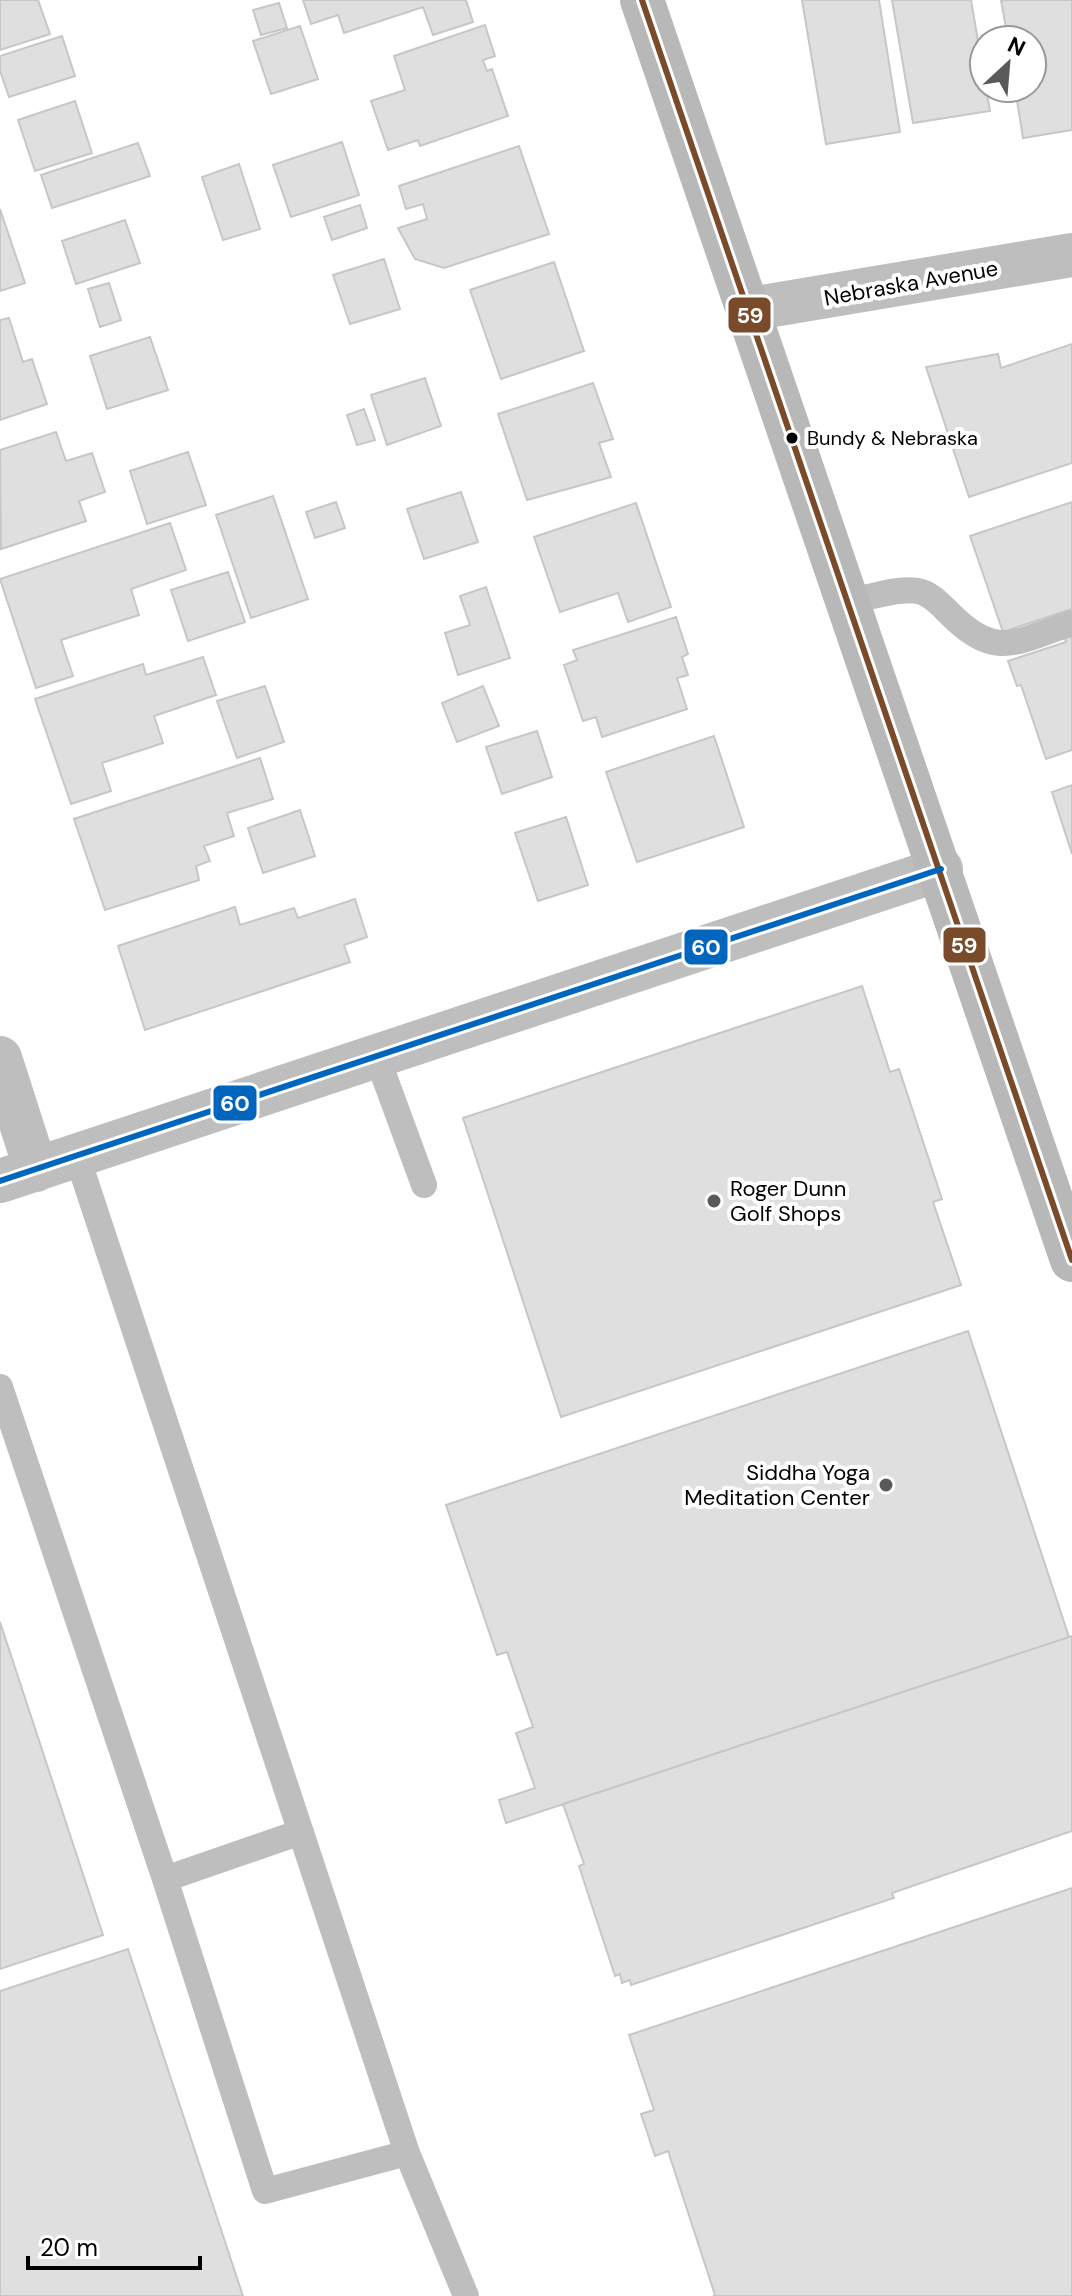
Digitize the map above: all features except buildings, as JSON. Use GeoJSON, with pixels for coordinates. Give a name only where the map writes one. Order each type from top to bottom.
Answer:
{"type":"FeatureCollection","features":[{"type":"Feature","properties":{"kind":"main road"},"geometry":{"type":"LineString","coordinates":[[642,0],[850,601],[1072,1260]]}},
{"type":"Feature","properties":{"kind":"street","name":"Nebraska Avenue"},"geometry":{"type":"LineString","coordinates":[[750,309],[1072,255]]}},
{"type":"Feature","properties":{"kind":"street"},"geometry":{"type":"LineString","coordinates":[[0,1058],[18,1176],[941,869]]}},
{"type":"Feature","properties":{"kind":"lane"},"geometry":{"type":"LineString","coordinates":[[850,601],[916,590],[939,603],[984,642],[994,644],[1009,644],[1072,623]]}},
{"type":"Feature","properties":{"kind":"lane"},"geometry":{"type":"LineString","coordinates":[[377,1057],[424,1185]]}},
{"type":"Feature","properties":{"kind":"lane"},"geometry":{"type":"LineString","coordinates":[[77,1156],[407,2153],[466,2296]]}},
{"type":"Feature","properties":{"kind":"lane"},"geometry":{"type":"LineString","coordinates":[[0,1387],[165,1879],[265,2191],[407,2153]]}},
{"type":"Feature","properties":{"kind":"lane"},"geometry":{"type":"LineString","coordinates":[[165,1879],[301,1832]]}},
{"type":"Feature","properties":{"kind":"transit line","name":"59"},"geometry":{"type":"LineString","coordinates":[[642,0],[1072,1260]]}},
{"type":"Feature","properties":{"kind":"transit line","name":"60"},"geometry":{"type":"LineString","coordinates":[[0,1181],[941,869]]}},
{"type":"Feature","properties":{"kind":"place","name":"Bundy & Nebraska"},"geometry":{"type":"Point","coordinates":[792,438]}},
{"type":"Feature","properties":{"kind":"place","name":"Roger Dunn Golf Shops"},"geometry":{"type":"Point","coordinates":[714,1201]}},
{"type":"Feature","properties":{"kind":"place","name":"Siddha Yoga Meditation Center"},"geometry":{"type":"Point","coordinates":[886,1485]}}]}
